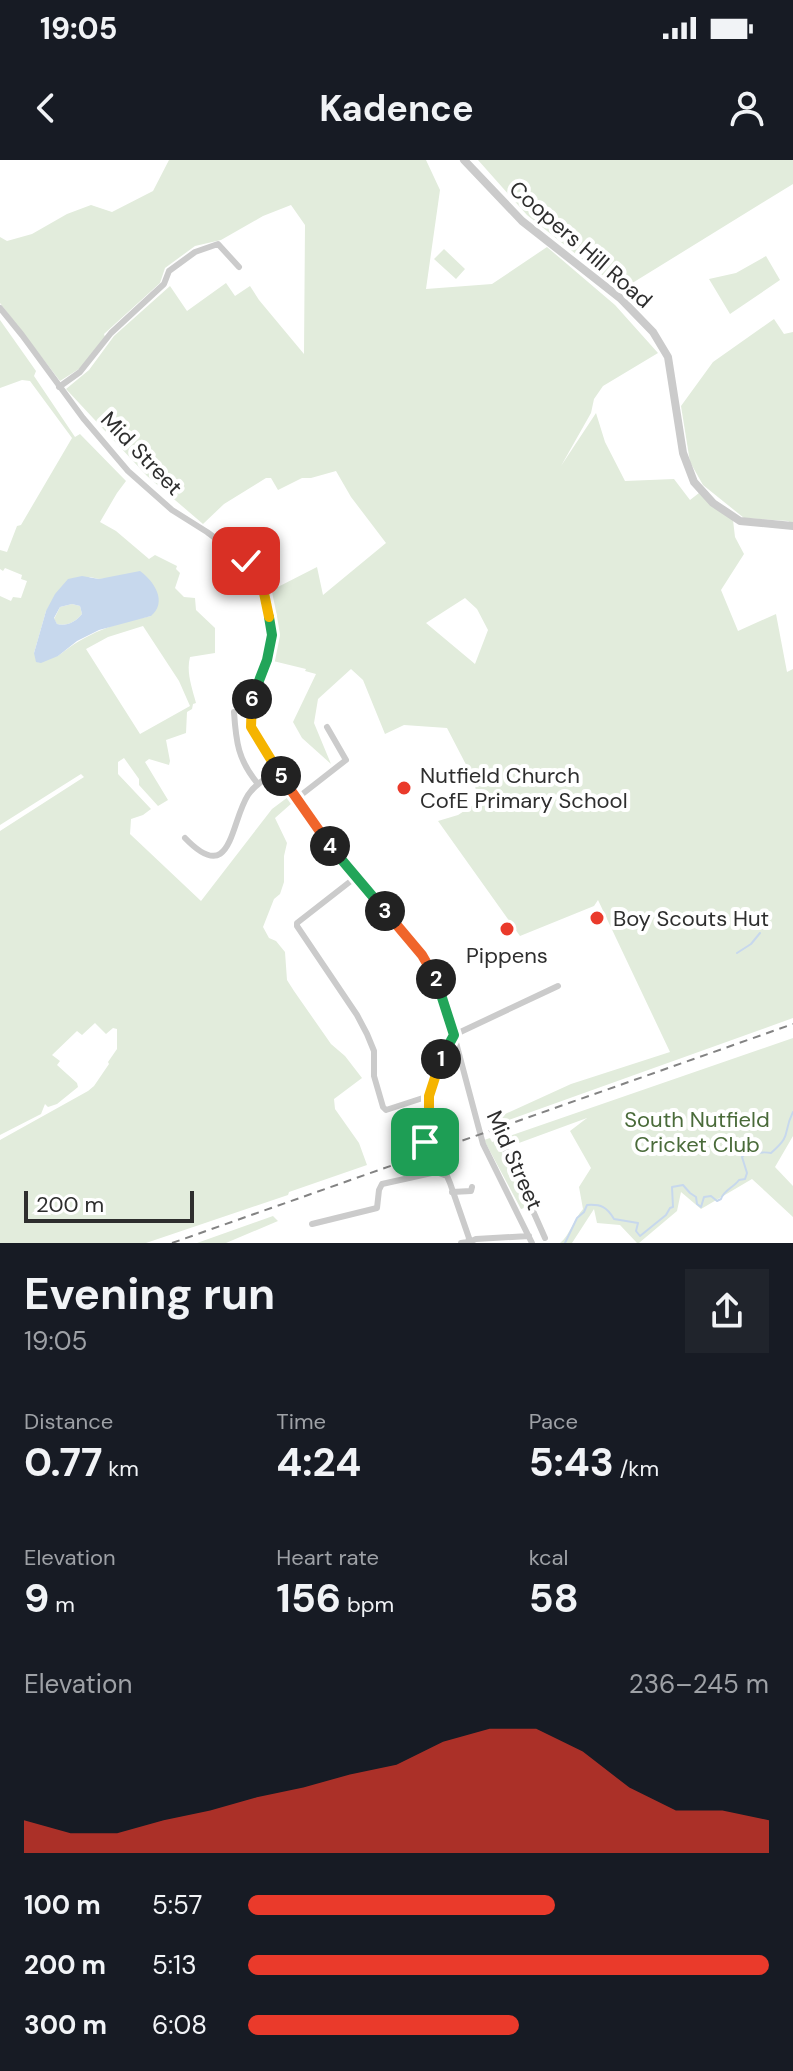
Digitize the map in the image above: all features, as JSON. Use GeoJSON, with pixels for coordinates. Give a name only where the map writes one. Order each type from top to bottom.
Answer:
{"type":"FeatureCollection","features":[{"type":"Feature","properties":{"kind":"street","name":"Coopers Hill Road"},"geometry":{"type":"LineString","coordinates":[[464,160],[522,221],[620,298],[653,332],[668,357],[683,453],[694,482],[713,503],[740,521],[793,526]]}},
{"type":"Feature","properties":{"kind":"street"},"geometry":{"type":"LineString","coordinates":[[59,387],[80,372],[111,333],[164,284],[169,271],[195,252],[218,244],[239,267]]}},
{"type":"Feature","properties":{"kind":"street","name":"Mid Street"},"geometry":{"type":"LineString","coordinates":[[0,308],[83,418],[128,471],[172,510],[250,564],[264,593],[272,635],[267,660],[251,703],[251,727],[277,771],[329,845],[422,955],[435,977],[483,1144],[531,1240]]}},
{"type":"Feature","properties":{"kind":"street"},"geometry":{"type":"LineString","coordinates":[[234,712],[239,754],[258,784]]}},
{"type":"Feature","properties":{"kind":"street"},"geometry":{"type":"LineString","coordinates":[[296,799],[346,760],[327,727]]}},
{"type":"Feature","properties":{"kind":"street"},"geometry":{"type":"LineString","coordinates":[[185,838],[203,855],[211,856],[224,851],[251,790],[277,771]]}},
{"type":"Feature","properties":{"kind":"street"},"geometry":{"type":"LineString","coordinates":[[356,877],[297,926],[367,1034],[374,1051],[374,1076],[383,1107],[386,1110],[429,1096]]}},
{"type":"Feature","properties":{"kind":"street"},"geometry":{"type":"LineString","coordinates":[[425,1142],[429,1129],[429,1096],[454,1035],[558,986]]}},
{"type":"Feature","properties":{"kind":"street"},"geometry":{"type":"LineString","coordinates":[[506,1150],[545,1238]]}},
{"type":"Feature","properties":{"kind":"street"},"geometry":{"type":"LineString","coordinates":[[312,1224],[377,1208],[379,1187],[385,1183],[441,1173],[447,1176],[469,1238],[466,1243]]}},
{"type":"Feature","properties":{"kind":"street"},"geometry":{"type":"LineString","coordinates":[[452,1192],[471,1191],[472,1187]]}},
{"type":"Feature","properties":{"kind":"street"},"geometry":{"type":"LineString","coordinates":[[519,1214],[533,1211]]}},
{"type":"Feature","properties":{"kind":"street"},"geometry":{"type":"LineString","coordinates":[[466,1243],[476,1239],[531,1240]]}},
{"type":"Feature","properties":{"kind":"green space"},"geometry":{"type":"Polygon","coordinates":[[[169,160],[426,160],[440,190],[426,289],[492,284],[547,247],[615,305],[658,353],[603,386],[561,466],[596,413],[605,442],[625,481],[674,479],[690,500],[699,493],[733,520],[735,537],[744,554],[721,590],[738,631],[776,614],[787,672],[793,669],[793,1018],[495,1125],[492,1120],[571,1084],[670,1052],[598,900],[594,906],[520,936],[438,821],[458,815],[478,802],[474,780],[447,728],[404,725],[385,734],[363,680],[351,669],[318,699],[314,723],[331,764],[302,738],[293,722],[316,674],[269,660],[275,635],[268,592],[317,567],[323,595],[386,543],[351,497],[336,471],[302,478],[278,490],[271,478],[266,478],[224,504],[203,524],[147,476],[66,389],[89,370],[114,336],[170,286],[187,311],[226,283],[235,296],[250,286],[304,354],[305,225],[291,205],[263,216],[221,240],[195,246],[165,268],[160,283],[104,334],[105,337],[82,367],[60,381],[0,303],[0,237],[7,241],[32,234],[67,214],[91,205],[112,212],[153,191],[169,160]],[[465,598],[426,623],[475,664],[488,630],[477,609],[465,598]]]}},
{"type":"Feature","properties":{"kind":"green space"},"geometry":{"type":"Polygon","coordinates":[[[478,160],[793,160],[793,184],[621,290],[527,215],[478,160]]]}},
{"type":"Feature","properties":{"kind":"green space"},"geometry":{"type":"Polygon","coordinates":[[[444,249],[465,269],[456,279],[434,259],[444,249]]]}},
{"type":"Feature","properties":{"kind":"green space"},"geometry":{"type":"Polygon","coordinates":[[[766,256],[780,280],[730,314],[709,279],[736,273],[766,256]]]}},
{"type":"Feature","properties":{"kind":"green space"},"geometry":{"type":"Polygon","coordinates":[[[774,319],[784,334],[793,332],[793,524],[744,518],[703,485],[690,462],[681,406],[713,362],[774,319]]]}},
{"type":"Feature","properties":{"kind":"green space"},"geometry":{"type":"Polygon","coordinates":[[[0,320],[36,371],[34,376],[75,437],[80,434],[126,481],[100,522],[116,531],[149,559],[155,555],[177,566],[180,573],[175,588],[184,597],[195,598],[196,610],[215,628],[215,653],[190,657],[189,674],[196,703],[187,712],[186,733],[166,740],[169,765],[149,759],[145,762],[168,800],[158,806],[139,785],[139,779],[124,758],[118,762],[118,774],[151,809],[131,819],[130,834],[201,901],[272,809],[288,797],[292,803],[275,818],[287,843],[284,882],[263,927],[269,938],[285,952],[287,980],[294,991],[331,1044],[362,1078],[334,1099],[335,1109],[359,1143],[367,1165],[146,1243],[0,1243],[0,1140],[94,1086],[117,1049],[117,1029],[113,1028],[106,1034],[95,1023],[82,1035],[77,1031],[52,1055],[60,1061],[57,1065],[78,1087],[57,1104],[48,1107],[45,1104],[41,1114],[0,1135],[0,831],[84,777],[81,774],[0,825],[0,596],[11,601],[13,597],[21,598],[27,581],[21,579],[22,575],[0,569],[0,550],[7,552],[17,526],[21,525],[72,438],[30,381],[22,380],[0,388],[0,320]],[[90,577],[46,611],[34,653],[58,656],[102,630],[151,616],[112,578],[90,577]],[[143,626],[108,637],[86,649],[140,734],[190,706],[179,681],[143,626]]]}},
{"type":"Feature","properties":{"kind":"green space"},"geometry":{"type":"Polygon","coordinates":[[[80,606],[82,614],[71,623],[57,624],[54,619],[60,607],[80,606]]]}},
{"type":"Feature","properties":{"kind":"green space","name":"South Nutfield Cricket Club"},"geometry":{"type":"Polygon","coordinates":[[[793,1038],[793,1136],[775,1167],[793,1186],[793,1217],[752,1179],[701,1209],[681,1192],[677,1211],[639,1243],[620,1225],[597,1223],[594,1209],[572,1243],[560,1243],[583,1209],[579,1187],[591,1168],[570,1131],[587,1118],[505,1148],[502,1153],[527,1207],[521,1209],[484,1140],[490,1138],[492,1142],[793,1038]]]}},
{"type":"Feature","properties":{"kind":"green space"},"geometry":{"type":"Polygon","coordinates":[[[273,1216],[278,1221],[226,1243],[197,1243],[273,1216]]]}},
{"type":"Feature","properties":{"kind":"water"},"geometry":{"type":"Polygon","coordinates":[[[140,571],[157,592],[156,610],[151,616],[99,630],[77,641],[58,656],[36,662],[34,653],[46,611],[55,594],[68,579],[82,576],[99,579],[140,571]],[[80,606],[60,607],[54,618],[57,624],[68,624],[77,619],[82,614],[80,606]]]}},
{"type":"Feature","properties":{"kind":"waterway"},"geometry":{"type":"LineString","coordinates":[[737,953],[760,933]]}},
{"type":"Feature","properties":{"kind":"waterway"},"geometry":{"type":"LineString","coordinates":[[565,1243],[587,1205],[603,1207],[614,1219],[638,1223],[636,1231],[640,1236],[673,1207],[672,1187],[683,1185],[696,1197],[701,1207],[704,1197],[711,1196],[717,1201],[721,1199],[739,1180],[745,1179],[747,1173],[742,1157],[746,1153],[771,1153],[778,1147],[785,1137],[793,1112]]}},
{"type":"Feature","properties":{"kind":"railway"},"geometry":{"type":"LineString","coordinates":[[172,1243],[793,1024]]}},
{"type":"Feature","properties":{"kind":"place","name":"Nutfield Church CofE Primary School"},"geometry":{"type":"Point","coordinates":[404,788]}},
{"type":"Feature","properties":{"kind":"place","name":"Boy Scouts Hut"},"geometry":{"type":"Point","coordinates":[597,918]}},
{"type":"Feature","properties":{"kind":"place","name":"Pippens"},"geometry":{"type":"Point","coordinates":[507,929]}},
{"type":"Feature","properties":{"kind":"route"},"geometry":{"type":"LineString","coordinates":[[246,561],[264,593],[272,635],[267,660],[251,703],[251,727],[277,771],[329,845],[422,955],[435,977],[454,1035],[447,1045],[429,1096],[429,1129],[425,1142]]}}]}
